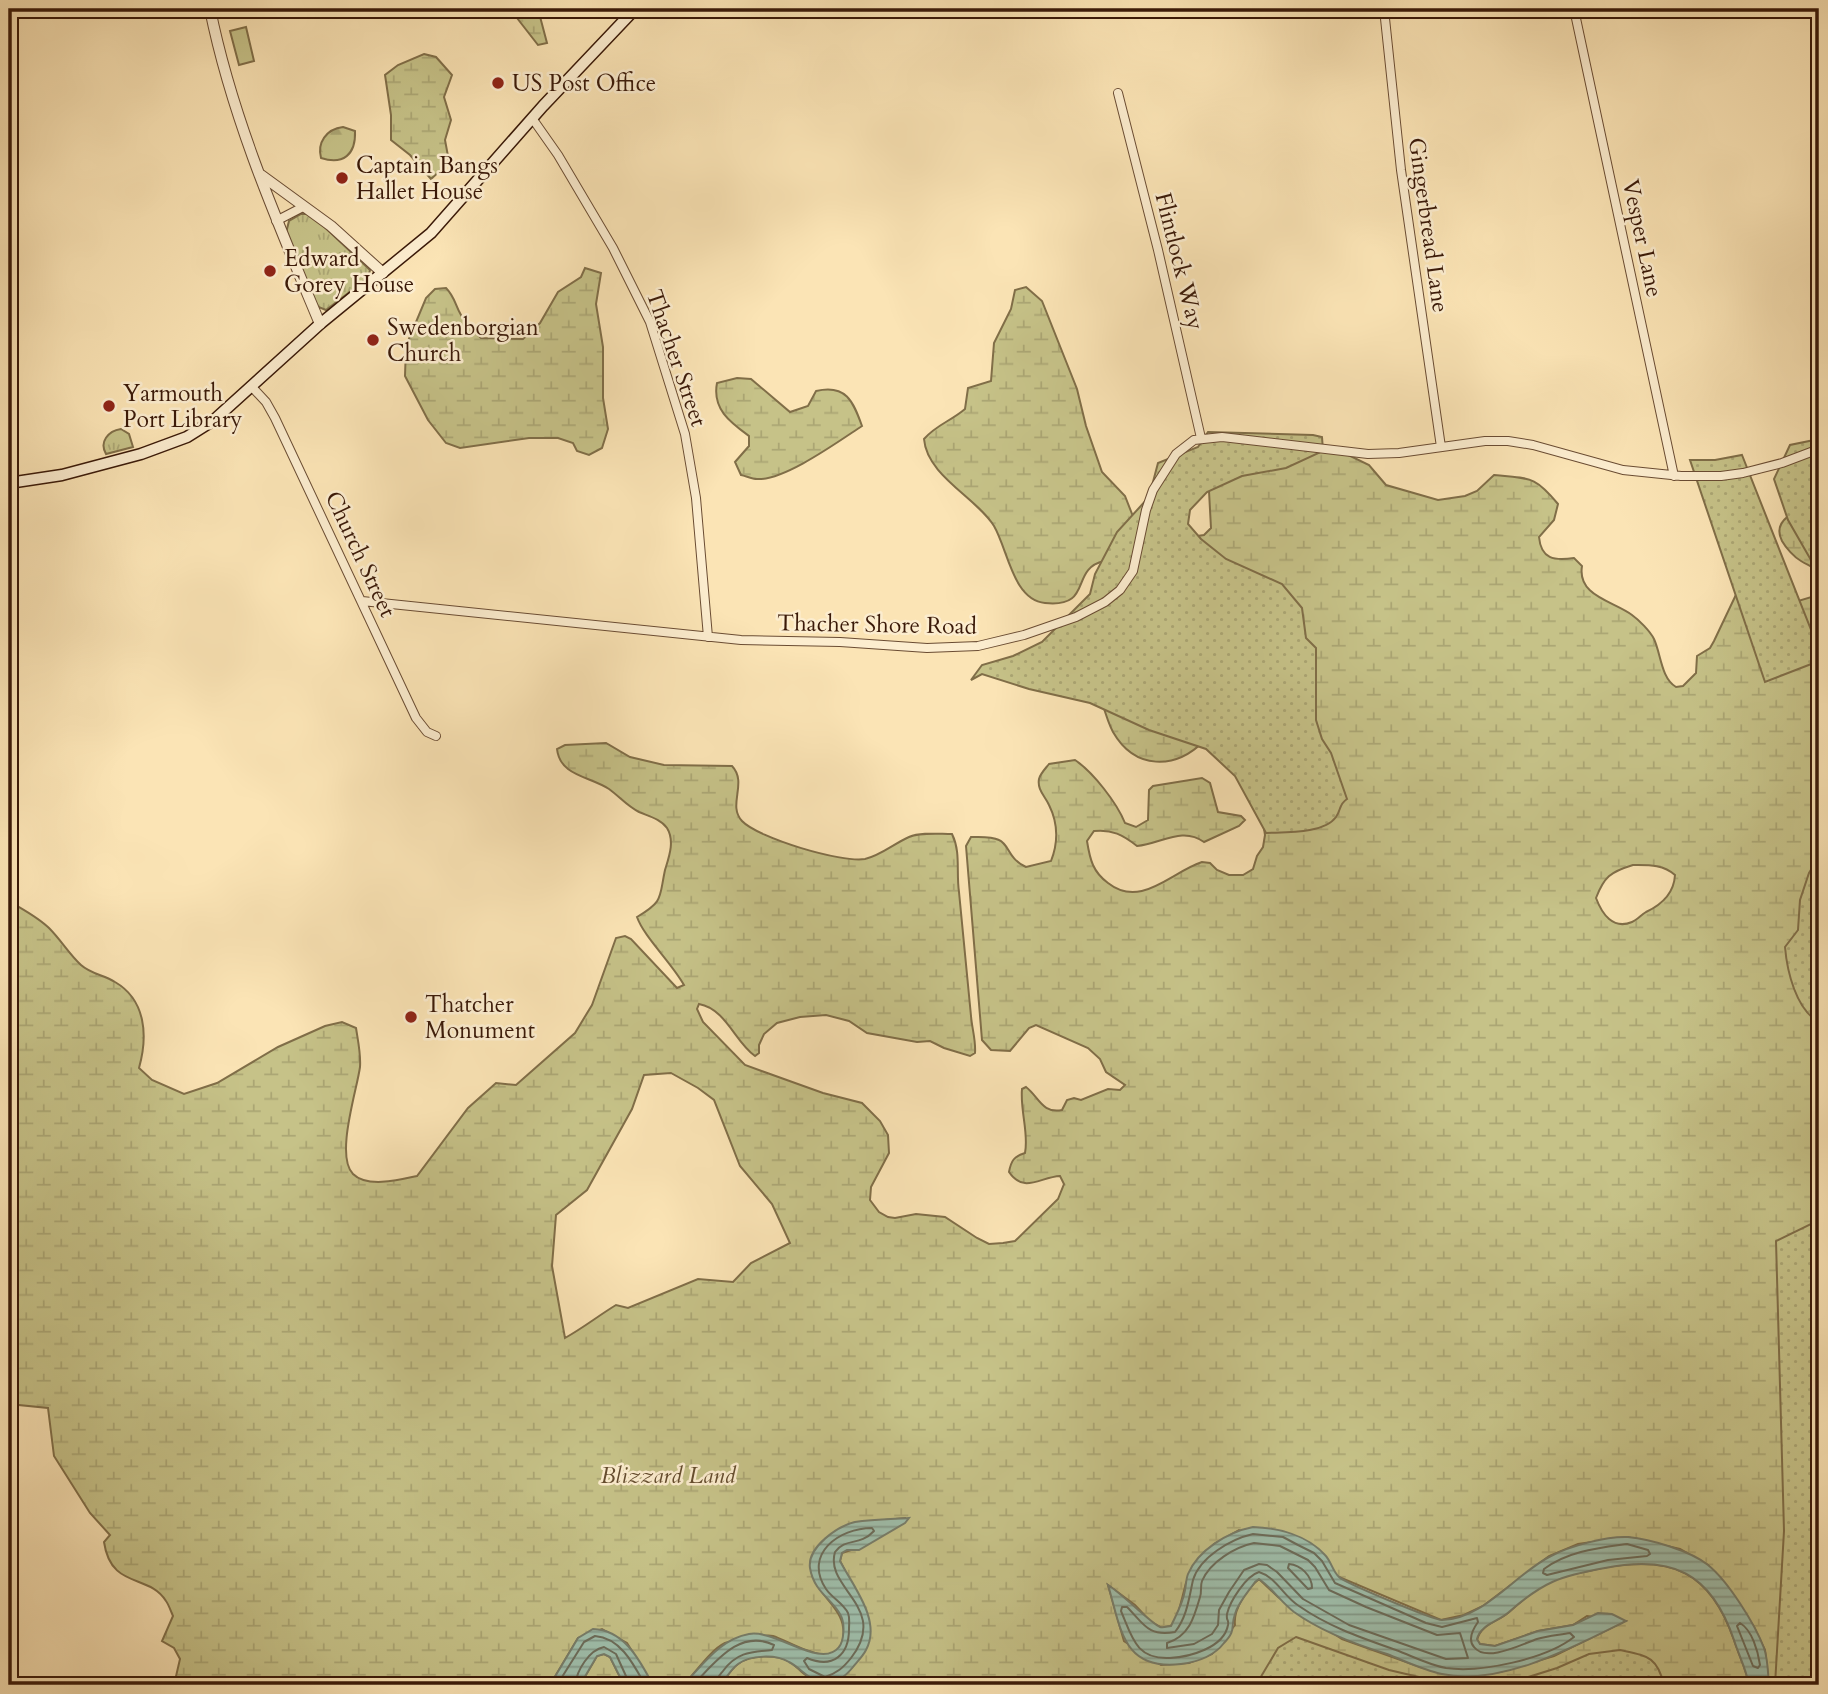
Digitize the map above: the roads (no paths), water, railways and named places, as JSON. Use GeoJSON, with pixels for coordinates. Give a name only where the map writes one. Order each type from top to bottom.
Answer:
{"type":"FeatureCollection","features":[{"type":"Feature","properties":{"kind":"main road"},"geometry":{"type":"LineString","coordinates":[[9,483],[62,475],[174,443],[214,420],[320,324],[438,226],[532,117],[635,9]]}},
{"type":"Feature","properties":{"kind":"street"},"geometry":{"type":"LineString","coordinates":[[210,9],[231,88],[258,170],[276,221],[320,324]]}},
{"type":"Feature","properties":{"kind":"street","name":"Gingerbread Lane"},"geometry":{"type":"LineString","coordinates":[[1384,9],[1404,195],[1441,447]]}},
{"type":"Feature","properties":{"kind":"street","name":"Vesper Lane"},"geometry":{"type":"LineString","coordinates":[[1574,9],[1674,476]]}},
{"type":"Feature","properties":{"kind":"street"},"geometry":{"type":"LineString","coordinates":[[1816,9],[1819,25]]}},
{"type":"Feature","properties":{"kind":"street","name":"Flintlock Way"},"geometry":{"type":"LineString","coordinates":[[1118,93],[1162,263],[1201,438]]}},
{"type":"Feature","properties":{"kind":"street","name":"Thacher Street"},"geometry":{"type":"LineString","coordinates":[[532,117],[558,155],[613,248],[650,322],[685,434],[696,498],[708,637]]}},
{"type":"Feature","properties":{"kind":"street"},"geometry":{"type":"LineString","coordinates":[[258,170],[270,183],[331,226],[383,273]]}},
{"type":"Feature","properties":{"kind":"street"},"geometry":{"type":"LineString","coordinates":[[276,221],[303,207]]}},
{"type":"Feature","properties":{"kind":"street","name":"Church Street"},"geometry":{"type":"LineString","coordinates":[[251,386],[266,401],[275,418],[416,718],[427,732],[436,736]]}},
{"type":"Feature","properties":{"kind":"street"},"geometry":{"type":"LineString","coordinates":[[1201,438],[1223,437],[1368,454],[1399,453],[1485,441],[1516,442],[1623,470],[1674,476],[1721,476],[1743,472],[1782,463],[1819,449]]}},
{"type":"Feature","properties":{"kind":"street","name":"Thacher Shore Road"},"geometry":{"type":"LineString","coordinates":[[362,601],[758,642],[840,642],[919,648],[969,647],[1024,635],[1076,617],[1105,602],[1126,584],[1135,563],[1153,490],[1176,454],[1189,442],[1201,438]]}},
{"type":"Feature","properties":{"kind":"water"},"geometry":{"type":"Polygon","coordinates":[[[909,1518],[859,1550],[842,1553],[840,1561],[864,1604],[871,1627],[865,1652],[843,1677],[835,1681],[821,1682],[784,1659],[763,1657],[738,1664],[721,1685],[683,1685],[721,1647],[749,1634],[772,1637],[810,1652],[831,1653],[841,1644],[842,1619],[812,1577],[810,1560],[813,1553],[832,1533],[848,1524],[909,1518]]]}},
{"type":"Feature","properties":{"kind":"water"},"geometry":{"type":"Polygon","coordinates":[[[1253,1527],[1282,1531],[1310,1542],[1325,1555],[1337,1575],[1345,1581],[1442,1620],[1471,1612],[1538,1564],[1578,1545],[1628,1537],[1670,1546],[1708,1565],[1732,1592],[1748,1615],[1764,1648],[1769,1685],[1749,1685],[1725,1617],[1714,1598],[1701,1584],[1669,1567],[1650,1564],[1576,1574],[1542,1587],[1482,1630],[1477,1639],[1480,1644],[1495,1646],[1538,1631],[1573,1625],[1598,1613],[1612,1614],[1626,1621],[1537,1662],[1488,1675],[1442,1674],[1339,1637],[1294,1612],[1259,1579],[1238,1606],[1230,1635],[1220,1648],[1210,1655],[1187,1663],[1161,1664],[1147,1661],[1135,1653],[1121,1631],[1108,1585],[1156,1625],[1171,1626],[1183,1600],[1188,1574],[1199,1557],[1224,1538],[1253,1527]]]}},
{"type":"Feature","properties":{"kind":"water"},"geometry":{"type":"Polygon","coordinates":[[[593,1629],[614,1635],[623,1641],[637,1657],[653,1685],[624,1685],[610,1657],[604,1654],[597,1656],[580,1685],[550,1685],[578,1638],[593,1629]]]}},
{"type":"Feature","properties":{"kind":"place","name":"US Post Office"},"geometry":{"type":"Point","coordinates":[498,83]}},
{"type":"Feature","properties":{"kind":"place","name":"Captain Bangs Hallet House"},"geometry":{"type":"Point","coordinates":[342,178]}},
{"type":"Feature","properties":{"kind":"place","name":"Edward Gorey House"},"geometry":{"type":"Point","coordinates":[270,271]}},
{"type":"Feature","properties":{"kind":"place","name":"Swedenborgian Church"},"geometry":{"type":"Point","coordinates":[373,340]}},
{"type":"Feature","properties":{"kind":"place","name":"Yarmouth Port Library"},"geometry":{"type":"Point","coordinates":[109,406]}},
{"type":"Feature","properties":{"kind":"place","name":"Thatcher Monument"},"geometry":{"type":"Point","coordinates":[411,1017]}},
{"type":"Feature","properties":{"kind":"park label","name":"Blizzard Land"},"geometry":{"type":"Point","coordinates":[668,1475]}}]}
